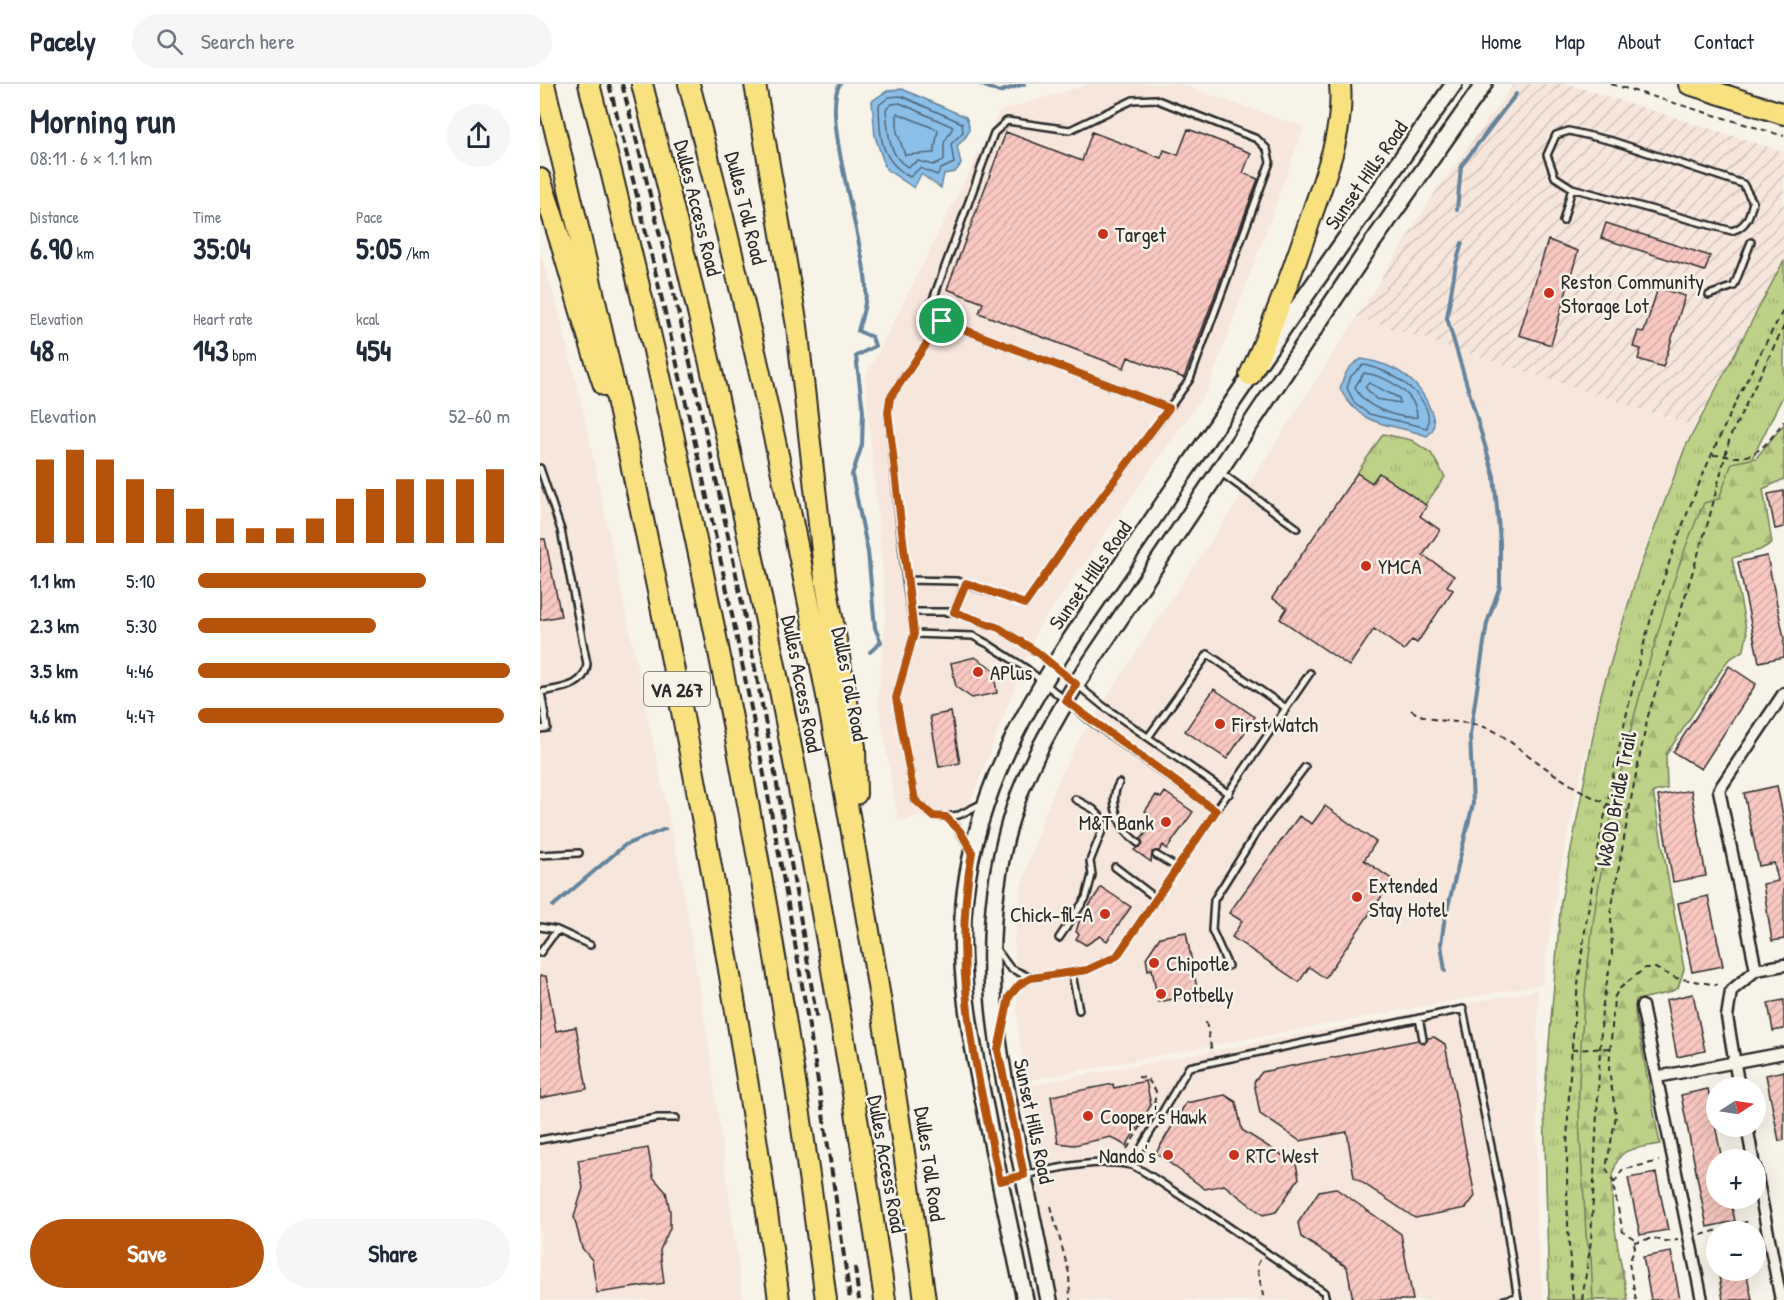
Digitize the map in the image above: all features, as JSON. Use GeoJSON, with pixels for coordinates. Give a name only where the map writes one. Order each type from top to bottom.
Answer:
{"type":"FeatureCollection","features":[{"type":"Feature","properties":{"kind":"highway","name":"VA 267"},"geometry":{"type":"LineString","coordinates":[[544,84],[634,475],[710,860],[750,1101],[779,1300]]}},
{"type":"Feature","properties":{"kind":"highway"},"geometry":{"type":"LineString","coordinates":[[589,84],[654,354],[722,669],[771,942],[826,1300]]}},
{"type":"Feature","properties":{"kind":"highway","name":"Dulles Access Road"},"geometry":{"type":"LineString","coordinates":[[642,84],[702,325],[785,721],[885,1300]]}},
{"type":"Feature","properties":{"kind":"highway","name":"Dulles Toll Road"},"geometry":{"type":"LineString","coordinates":[[689,84],[771,420],[817,638],[857,857],[925,1300]]}},
{"type":"Feature","properties":{"kind":"highway"},"geometry":{"type":"LineString","coordinates":[[755,84],[797,326],[825,578],[855,747],[857,857]]}},
{"type":"Feature","properties":{"kind":"highway"},"geometry":{"type":"LineString","coordinates":[[1250,375],[1278,312],[1332,154],[1340,123],[1340,84]]}},
{"type":"Feature","properties":{"kind":"highway"},"geometry":{"type":"LineString","coordinates":[[1689,84],[1784,114]]}},
{"type":"Feature","properties":{"kind":"highway"},"geometry":{"type":"LineString","coordinates":[[540,179],[566,257],[586,335],[634,475]]}},
{"type":"Feature","properties":{"kind":"main road","name":"Sunset Hills Road"},"geometry":{"type":"LineString","coordinates":[[1025,1300],[969,1027],[963,973],[964,895],[972,852],[986,801],[1001,759],[1053,665],[1250,375],[1454,84]]}},
{"type":"Feature","properties":{"kind":"main road","name":"Sunset Hills Road"},"geometry":{"type":"LineString","coordinates":[[1049,1300],[998,1050],[992,998],[990,941],[997,877],[1010,821],[1037,752],[1076,684],[1370,246],[1484,84]]}},
{"type":"Feature","properties":{"kind":"street"},"geometry":{"type":"LineString","coordinates":[[1756,970],[1719,790],[1784,693]]}},
{"type":"Feature","properties":{"kind":"street"},"geometry":{"type":"LineString","coordinates":[[1737,1077],[1726,1017],[1731,991],[1756,970],[1784,965]]}},
{"type":"Feature","properties":{"kind":"street"},"geometry":{"type":"LineString","coordinates":[[1642,1006],[1702,1300]]}},
{"type":"Feature","properties":{"kind":"street"},"geometry":{"type":"LineString","coordinates":[[1657,1077],[1784,1053]]}},
{"type":"Feature","properties":{"kind":"street"},"geometry":{"type":"LineString","coordinates":[[1763,1209],[1781,1300]]}},
{"type":"Feature","properties":{"kind":"lane"},"geometry":{"type":"LineString","coordinates":[[906,580],[966,583],[1025,604],[1076,531],[1169,408],[1190,379],[1270,162],[1267,149],[1257,139],[1155,99],[1133,100],[1070,130],[1007,121],[994,133],[931,304],[942,321],[1169,408]]}},
{"type":"Feature","properties":{"kind":"lane"},"geometry":{"type":"LineString","coordinates":[[1569,131],[1612,141],[1743,184],[1753,202],[1747,221],[1741,228],[1732,231],[1572,188],[1555,177],[1547,155],[1556,135],[1569,131]]}},
{"type":"Feature","properties":{"kind":"lane"},"geometry":{"type":"LineString","coordinates":[[1563,221],[1572,188]]}},
{"type":"Feature","properties":{"kind":"lane"},"geometry":{"type":"LineString","coordinates":[[1709,295],[1734,286],[1751,242]]}},
{"type":"Feature","properties":{"kind":"lane"},"geometry":{"type":"LineString","coordinates":[[942,321],[890,398],[888,412],[914,634],[896,698],[915,800],[933,816],[946,817],[958,815],[986,801]]}},
{"type":"Feature","properties":{"kind":"lane"},"geometry":{"type":"LineString","coordinates":[[540,468],[561,530],[587,664],[585,674],[576,684],[541,692],[547,728],[540,729]]}},
{"type":"Feature","properties":{"kind":"lane"},"geometry":{"type":"LineString","coordinates":[[1219,472],[1297,528]]}},
{"type":"Feature","properties":{"kind":"lane"},"geometry":{"type":"LineString","coordinates":[[954,612],[966,583]]}},
{"type":"Feature","properties":{"kind":"lane"},"geometry":{"type":"LineString","coordinates":[[911,612],[954,612],[999,628],[1228,794]]}},
{"type":"Feature","properties":{"kind":"lane"},"geometry":{"type":"LineString","coordinates":[[914,634],[973,636],[1042,682],[1216,811]]}},
{"type":"Feature","properties":{"kind":"lane"},"geometry":{"type":"LineString","coordinates":[[1149,736],[1208,654],[1286,708]]}},
{"type":"Feature","properties":{"kind":"lane"},"geometry":{"type":"LineString","coordinates":[[998,1050],[1009,997],[1020,984],[1031,978],[1072,974],[1103,964],[1117,956],[1310,673]]}},
{"type":"Feature","properties":{"kind":"lane"},"geometry":{"type":"LineString","coordinates":[[1228,966],[1212,930],[1214,900],[1260,826],[1305,767]]}},
{"type":"Feature","properties":{"kind":"lane"},"geometry":{"type":"LineString","coordinates":[[1119,783],[1114,791],[1113,803],[1128,836],[1138,843]]}},
{"type":"Feature","properties":{"kind":"lane"},"geometry":{"type":"LineString","coordinates":[[1059,938],[1086,898],[1092,875],[1090,861],[1104,826],[1102,818],[1093,808],[1075,799]]}},
{"type":"Feature","properties":{"kind":"lane"},"geometry":{"type":"LineString","coordinates":[[946,817],[960,831],[972,852]]}},
{"type":"Feature","properties":{"kind":"lane"},"geometry":{"type":"LineString","coordinates":[[540,855],[579,853]]}},
{"type":"Feature","properties":{"kind":"lane"},"geometry":{"type":"LineString","coordinates":[[1156,855],[1178,868]]}},
{"type":"Feature","properties":{"kind":"lane"},"geometry":{"type":"LineString","coordinates":[[1115,867],[1157,899]]}},
{"type":"Feature","properties":{"kind":"lane"},"geometry":{"type":"LineString","coordinates":[[540,927],[557,930],[590,945]]}},
{"type":"Feature","properties":{"kind":"lane"},"geometry":{"type":"LineString","coordinates":[[540,953],[557,930]]}},
{"type":"Feature","properties":{"kind":"lane"},"geometry":{"type":"LineString","coordinates":[[990,941],[1010,968],[1031,978]]}},
{"type":"Feature","properties":{"kind":"lane"},"geometry":{"type":"LineString","coordinates":[[1072,974],[1079,1010]]}},
{"type":"Feature","properties":{"kind":"lane"},"geometry":{"type":"LineString","coordinates":[[1131,1165],[1189,1067],[1463,1009],[1504,1210],[1517,1299],[1504,1300]]}},
{"type":"Feature","properties":{"kind":"lane"},"geometry":{"type":"LineString","coordinates":[[1419,1018],[1423,1040]]}},
{"type":"Feature","properties":{"kind":"lane"},"geometry":{"type":"LineString","coordinates":[[540,1140],[657,1118],[676,1118]]}},
{"type":"Feature","properties":{"kind":"lane"},"geometry":{"type":"LineString","coordinates":[[1000,1181],[1073,1165],[1131,1165],[1179,1197],[1197,1205],[1265,1251],[1324,1292],[1326,1300]]}},
{"type":"Feature","properties":{"kind":"path"},"geometry":{"type":"LineString","coordinates":[[1611,84],[1784,136]]}},
{"type":"Feature","properties":{"kind":"path"},"geometry":{"type":"LineString","coordinates":[[1573,1300],[1567,1170],[1571,1050],[1580,959],[1606,804],[1660,588],[1726,420],[1784,309]]}},
{"type":"Feature","properties":{"kind":"path","name":"W&OD Bridle Trail"},"geometry":{"type":"LineString","coordinates":[[1582,1300],[1590,1241],[1602,1009],[1612,954],[1611,911],[1648,716],[1709,519],[1730,437],[1784,326]]}},
{"type":"Feature","properties":{"kind":"path"},"geometry":{"type":"LineString","coordinates":[[1713,455],[1748,456],[1761,448],[1784,421]]}},
{"type":"Feature","properties":{"kind":"path"},"geometry":{"type":"LineString","coordinates":[[1411,710],[1424,719],[1462,722],[1492,730],[1575,789],[1606,804],[1629,811]]}},
{"type":"Feature","properties":{"kind":"path"},"geometry":{"type":"LineString","coordinates":[[1636,1300],[1629,1263],[1635,1248],[1634,1242],[1633,1238],[1623,1232],[1614,1183],[1606,1168],[1616,1116],[1609,1070],[1614,998],[1626,982],[1645,968],[1655,968],[1676,978],[1718,985]]}},
{"type":"Feature","properties":{"kind":"path"},"geometry":{"type":"LineString","coordinates":[[1206,1022],[1213,1061]]}},
{"type":"Feature","properties":{"kind":"path"},"geometry":{"type":"LineString","coordinates":[[1571,1050],[1611,1048]]}},
{"type":"Feature","properties":{"kind":"path"},"geometry":{"type":"LineString","coordinates":[[1138,1077],[1148,1078],[1156,1091],[1155,1105],[1149,1114]]}},
{"type":"Feature","properties":{"kind":"path"},"geometry":{"type":"LineString","coordinates":[[1127,1149],[1144,1122]]}},
{"type":"Feature","properties":{"kind":"path"},"geometry":{"type":"LineString","coordinates":[[1614,1183],[1622,1170],[1659,1161]]}},
{"type":"Feature","properties":{"kind":"path"},"geometry":{"type":"LineString","coordinates":[[1051,1206],[1069,1273],[1070,1300]]}},
{"type":"Feature","properties":{"kind":"path"},"geometry":{"type":"LineString","coordinates":[[1698,1236],[1706,1234]]}},
{"type":"Feature","properties":{"kind":"path"},"geometry":{"type":"LineString","coordinates":[[1634,1242],[1654,1238],[1665,1242],[1681,1239]]}},
{"type":"Feature","properties":{"kind":"path"},"geometry":{"type":"LineString","coordinates":[[1260,1300],[1263,1295],[1257,1266],[1265,1251]]}},
{"type":"Feature","properties":{"kind":"shaded area"},"geometry":{"type":"Polygon","coordinates":[[[1091,84],[1179,84],[1304,127],[1208,389],[1038,628],[969,806],[898,821],[878,699],[886,610],[865,378],[1000,111],[1091,84]]]}},
{"type":"Feature","properties":{"kind":"shaded area"},"geometry":{"type":"Polygon","coordinates":[[[1514,84],[1568,84],[1784,152],[1784,262],[1694,426],[1357,317],[1438,188],[1514,84]]]}},
{"type":"Feature","properties":{"kind":"shaded area"},"geometry":{"type":"Polygon","coordinates":[[[540,252],[558,309],[585,418],[680,870],[709,1047],[743,1300],[540,1300],[540,252]]]}},
{"type":"Feature","properties":{"kind":"shaded area"},"geometry":{"type":"Polygon","coordinates":[[[1357,317],[1694,426],[1641,557],[1585,756],[1559,875],[1542,984],[1025,1081],[1019,1037],[1014,943],[1021,887],[1039,829],[1062,772],[1076,745],[1357,317]]]}},
{"type":"Feature","properties":{"kind":"shaded area","name":"RTC West"},"geometry":{"type":"Polygon","coordinates":[[[1538,990],[1536,1227],[1543,1300],[1057,1300],[1020,1087],[1538,990]]]}},
{"type":"Feature","properties":{"kind":"green space"},"geometry":{"type":"Polygon","coordinates":[[[1784,260],[1784,394],[1735,493],[1666,696],[1607,1147],[1612,1300],[1549,1300],[1544,1103],[1561,901],[1601,695],[1638,572],[1685,448],[1784,260]]]}},
{"type":"Feature","properties":{"kind":"green space"},"geometry":{"type":"Polygon","coordinates":[[[1784,424],[1784,479],[1763,489],[1772,543],[1760,550],[1732,558],[1747,634],[1744,650],[1728,660],[1666,755],[1667,789],[1653,792],[1684,969],[1678,988],[1668,993],[1636,1000],[1635,1013],[1660,1144],[1627,1151],[1616,1164],[1612,1200],[1617,1245],[1628,1300],[1593,1300],[1591,1257],[1586,1236],[1579,1085],[1589,959],[1614,802],[1639,700],[1670,593],[1704,503],[1719,499],[1732,463],[1756,458],[1784,424]]]}},
{"type":"Feature","properties":{"kind":"green space"},"geometry":{"type":"Polygon","coordinates":[[[1383,434],[1411,440],[1431,453],[1445,477],[1425,505],[1379,473],[1372,483],[1357,473],[1383,434]]]}},
{"type":"Feature","properties":{"kind":"water"},"geometry":{"type":"Polygon","coordinates":[[[902,89],[966,117],[968,122],[968,133],[957,146],[961,164],[955,172],[944,174],[941,188],[921,174],[914,188],[886,169],[875,136],[872,101],[887,91],[902,89]]]}},
{"type":"Feature","properties":{"kind":"water"},"geometry":{"type":"Polygon","coordinates":[[[1362,359],[1395,369],[1420,390],[1434,422],[1432,431],[1427,436],[1367,418],[1348,402],[1340,389],[1350,367],[1362,359]]]}},
{"type":"Feature","properties":{"kind":"building","name":"Target"},"geometry":{"type":"Polygon","coordinates":[[[1188,129],[1251,153],[1243,173],[1258,179],[1184,378],[1128,357],[1124,368],[979,313],[983,303],[947,289],[1006,132],[1082,161],[1092,132],[1161,158],[1164,150],[1178,155],[1188,129]]]}},
{"type":"Feature","properties":{"kind":"building"},"geometry":{"type":"Polygon","coordinates":[[[1606,223],[1710,256],[1705,271],[1601,238],[1606,223]]]}},
{"type":"Feature","properties":{"kind":"building","name":"Reston Community Storage Lot"},"geometry":{"type":"Polygon","coordinates":[[[1548,240],[1578,251],[1551,345],[1519,335],[1548,240]]]}},
{"type":"Feature","properties":{"kind":"building"},"geometry":{"type":"Polygon","coordinates":[[[1658,288],[1685,296],[1663,367],[1638,359],[1641,349],[1633,347],[1638,331],[1644,332],[1658,288]]]}},
{"type":"Feature","properties":{"kind":"building","name":"YMCA"},"geometry":{"type":"Polygon","coordinates":[[[1357,473],[1372,483],[1379,473],[1427,506],[1420,516],[1440,530],[1423,555],[1454,576],[1447,586],[1453,590],[1417,643],[1412,640],[1404,650],[1374,629],[1349,666],[1280,619],[1287,608],[1272,598],[1357,473]]]}},
{"type":"Feature","properties":{"kind":"building"},"geometry":{"type":"Polygon","coordinates":[[[1784,491],[1784,527],[1775,529],[1768,494],[1784,491]]]}},
{"type":"Feature","properties":{"kind":"building"},"geometry":{"type":"Polygon","coordinates":[[[540,539],[545,539],[561,616],[540,620],[540,539]]]}},
{"type":"Feature","properties":{"kind":"building"},"geometry":{"type":"Polygon","coordinates":[[[1767,556],[1784,638],[1784,657],[1759,662],[1738,562],[1767,556]]]}},
{"type":"Feature","properties":{"kind":"building"},"geometry":{"type":"Polygon","coordinates":[[[975,657],[993,669],[997,693],[972,698],[956,687],[951,663],[975,657]]]}},
{"type":"Feature","properties":{"kind":"building"},"geometry":{"type":"Polygon","coordinates":[[[1729,666],[1756,684],[1701,769],[1673,752],[1729,666]]]}},
{"type":"Feature","properties":{"kind":"building","name":"First Watch"},"geometry":{"type":"Polygon","coordinates":[[[1214,689],[1255,717],[1227,759],[1185,731],[1214,689]]]}},
{"type":"Feature","properties":{"kind":"building"},"geometry":{"type":"Polygon","coordinates":[[[951,712],[960,763],[939,767],[930,716],[951,712]]]}},
{"type":"Feature","properties":{"kind":"building"},"geometry":{"type":"Polygon","coordinates":[[[1777,786],[1784,820],[1784,939],[1772,941],[1763,884],[1778,881],[1774,863],[1759,866],[1744,793],[1777,786]]]}},
{"type":"Feature","properties":{"kind":"building"},"geometry":{"type":"Polygon","coordinates":[[[1691,790],[1706,876],[1673,882],[1658,796],[1691,790]]]}},
{"type":"Feature","properties":{"kind":"building","name":"M&T Bank"},"geometry":{"type":"Polygon","coordinates":[[[1165,792],[1193,812],[1167,849],[1163,845],[1159,851],[1152,852],[1151,862],[1134,850],[1143,844],[1141,839],[1146,833],[1141,829],[1150,815],[1145,811],[1156,795],[1161,798],[1165,792]]]}},
{"type":"Feature","properties":{"kind":"building","name":"Extended Stay Hotel"},"geometry":{"type":"Polygon","coordinates":[[[1325,806],[1376,842],[1364,860],[1393,880],[1325,978],[1309,967],[1299,982],[1232,937],[1242,921],[1229,913],[1299,816],[1312,824],[1325,806]]]}},
{"type":"Feature","properties":{"kind":"building","name":"Chick-fil-A"},"geometry":{"type":"Polygon","coordinates":[[[1101,887],[1131,907],[1107,941],[1100,936],[1086,945],[1076,939],[1079,934],[1076,932],[1079,922],[1101,887]]]}},
{"type":"Feature","properties":{"kind":"building"},"geometry":{"type":"Polygon","coordinates":[[[1708,896],[1723,966],[1692,972],[1678,903],[1708,896]]]}},
{"type":"Feature","properties":{"kind":"building"},"geometry":{"type":"Polygon","coordinates":[[[1186,932],[1198,994],[1158,1002],[1152,969],[1148,970],[1146,958],[1160,937],[1186,932]]]}},
{"type":"Feature","properties":{"kind":"building"},"geometry":{"type":"Polygon","coordinates":[[[540,976],[546,976],[556,1031],[576,1027],[587,1089],[540,1098],[540,976]]]}},
{"type":"Feature","properties":{"kind":"building"},"geometry":{"type":"Polygon","coordinates":[[[1693,994],[1705,1051],[1677,1057],[1666,1000],[1693,994]]]}},
{"type":"Feature","properties":{"kind":"building"},"geometry":{"type":"Polygon","coordinates":[[[1784,1000],[1784,1029],[1773,1031],[1768,1003],[1784,1000]]]}},
{"type":"Feature","properties":{"kind":"building"},"geometry":{"type":"Polygon","coordinates":[[[1434,1037],[1445,1044],[1475,1196],[1466,1208],[1415,1218],[1354,1177],[1347,1132],[1300,1141],[1260,1114],[1254,1082],[1262,1072],[1418,1040],[1424,1044],[1428,1038],[1434,1037]]]}},
{"type":"Feature","properties":{"kind":"building"},"geometry":{"type":"Polygon","coordinates":[[[1784,1071],[1784,1140],[1779,1141],[1766,1075],[1784,1071]]]}},
{"type":"Feature","properties":{"kind":"building","name":"Cooper's Hawk"},"geometry":{"type":"Polygon","coordinates":[[[1146,1081],[1151,1105],[1126,1146],[1111,1137],[1074,1145],[1058,1143],[1051,1096],[1113,1084],[1114,1088],[1146,1081]]]}},
{"type":"Feature","properties":{"kind":"building"},"geometry":{"type":"Polygon","coordinates":[[[1706,1089],[1706,1137],[1717,1137],[1720,1149],[1706,1149],[1706,1209],[1732,1209],[1735,1221],[1706,1222],[1681,1095],[1706,1089]]]}},
{"type":"Feature","properties":{"kind":"building","name":"RTC West"},"geometry":{"type":"Polygon","coordinates":[[[1225,1095],[1236,1102],[1242,1130],[1296,1164],[1299,1178],[1276,1212],[1263,1215],[1224,1185],[1205,1189],[1156,1153],[1186,1103],[1225,1095]]]}},
{"type":"Feature","properties":{"kind":"building"},"geometry":{"type":"Polygon","coordinates":[[[648,1148],[653,1177],[666,1192],[670,1211],[670,1228],[660,1250],[664,1283],[597,1293],[592,1260],[582,1248],[574,1217],[583,1188],[578,1160],[648,1148]]]}},
{"type":"Feature","properties":{"kind":"building"},"geometry":{"type":"Polygon","coordinates":[[[1656,1173],[1668,1230],[1640,1235],[1628,1178],[1656,1173]]]}},
{"type":"Feature","properties":{"kind":"building","name":"RTC West"},"geometry":{"type":"Polygon","coordinates":[[[1335,1188],[1401,1234],[1413,1300],[1353,1300],[1347,1267],[1301,1237],[1298,1223],[1319,1191],[1335,1188]]]}},
{"type":"Feature","properties":{"kind":"building"},"geometry":{"type":"Polygon","coordinates":[[[1671,1252],[1680,1300],[1651,1300],[1643,1257],[1671,1252]]]}},
{"type":"Feature","properties":{"kind":"building"},"geometry":{"type":"Polygon","coordinates":[[[1720,1281],[1748,1281],[1752,1300],[1723,1300],[1720,1281]]]}},
{"type":"Feature","properties":{"kind":"waterway"},"geometry":{"type":"LineString","coordinates":[[840,84],[835,99],[835,122],[866,286],[865,303],[858,331],[872,337],[875,346],[856,356],[863,411],[862,445],[852,475],[868,552],[875,628],[881,642],[870,652]]}},
{"type":"Feature","properties":{"kind":"waterway"},"geometry":{"type":"LineString","coordinates":[[980,84],[999,92],[1024,84]]}},
{"type":"Feature","properties":{"kind":"waterway"},"geometry":{"type":"LineString","coordinates":[[1457,210],[1461,166],[1516,94]]}},
{"type":"Feature","properties":{"kind":"waterway"},"geometry":{"type":"LineString","coordinates":[[1445,971],[1441,944],[1444,923],[1473,804],[1470,735],[1487,623],[1500,586],[1500,541],[1494,476],[1447,318],[1456,263],[1462,243]]}},
{"type":"Feature","properties":{"kind":"waterway"},"geometry":{"type":"LineString","coordinates":[[553,906],[625,845],[665,829]]}},
{"type":"Feature","properties":{"kind":"railway"},"geometry":{"type":"LineString","coordinates":[[609,84],[682,386],[747,689],[803,993],[850,1300]]}},
{"type":"Feature","properties":{"kind":"railway"},"geometry":{"type":"LineString","coordinates":[[622,84],[679,316],[731,550],[777,785],[817,1021]]}},
{"type":"Feature","properties":{"kind":"railway"},"geometry":{"type":"LineString","coordinates":[[855,1267],[859,1300]]}},
{"type":"Feature","properties":{"kind":"place","name":"Target"},"geometry":{"type":"Point","coordinates":[1103,234]}},
{"type":"Feature","properties":{"kind":"place","name":"Reston Community Storage Lot"},"geometry":{"type":"Point","coordinates":[1549,293]}},
{"type":"Feature","properties":{"kind":"place","name":"YMCA"},"geometry":{"type":"Point","coordinates":[1366,566]}},
{"type":"Feature","properties":{"kind":"place","name":"APlus"},"geometry":{"type":"Point","coordinates":[978,672]}},
{"type":"Feature","properties":{"kind":"place","name":"First Watch"},"geometry":{"type":"Point","coordinates":[1220,724]}},
{"type":"Feature","properties":{"kind":"place","name":"M&T Bank"},"geometry":{"type":"Point","coordinates":[1166,822]}},
{"type":"Feature","properties":{"kind":"place","name":"Extended Stay Hotel"},"geometry":{"type":"Point","coordinates":[1357,897]}},
{"type":"Feature","properties":{"kind":"place","name":"Chick-fil-A"},"geometry":{"type":"Point","coordinates":[1105,914]}},
{"type":"Feature","properties":{"kind":"place","name":"Chipotle"},"geometry":{"type":"Point","coordinates":[1154,963]}},
{"type":"Feature","properties":{"kind":"place","name":"Potbelly"},"geometry":{"type":"Point","coordinates":[1161,994]}},
{"type":"Feature","properties":{"kind":"place","name":"Cooper's Hawk"},"geometry":{"type":"Point","coordinates":[1088,1116]}},
{"type":"Feature","properties":{"kind":"place","name":"Nando's"},"geometry":{"type":"Point","coordinates":[1168,1155]}},
{"type":"Feature","properties":{"kind":"place","name":"RTC West"},"geometry":{"type":"Point","coordinates":[1234,1155]}},
{"type":"Feature","properties":{"kind":"route"},"geometry":{"type":"LineString","coordinates":[[942,321],[1169,408],[1076,531],[1025,604],[966,583],[954,612],[999,628],[1037,652],[1076,684],[1066,701],[1135,754],[1216,811],[1117,956],[1103,964],[1072,974],[1031,978],[1020,984],[1009,997],[998,1050],[1024,1175],[1000,1181],[969,1027],[963,973],[964,895],[972,852],[956,826],[946,817],[933,816],[915,800],[896,698],[914,634],[888,412],[890,398],[942,321]]}}]}
